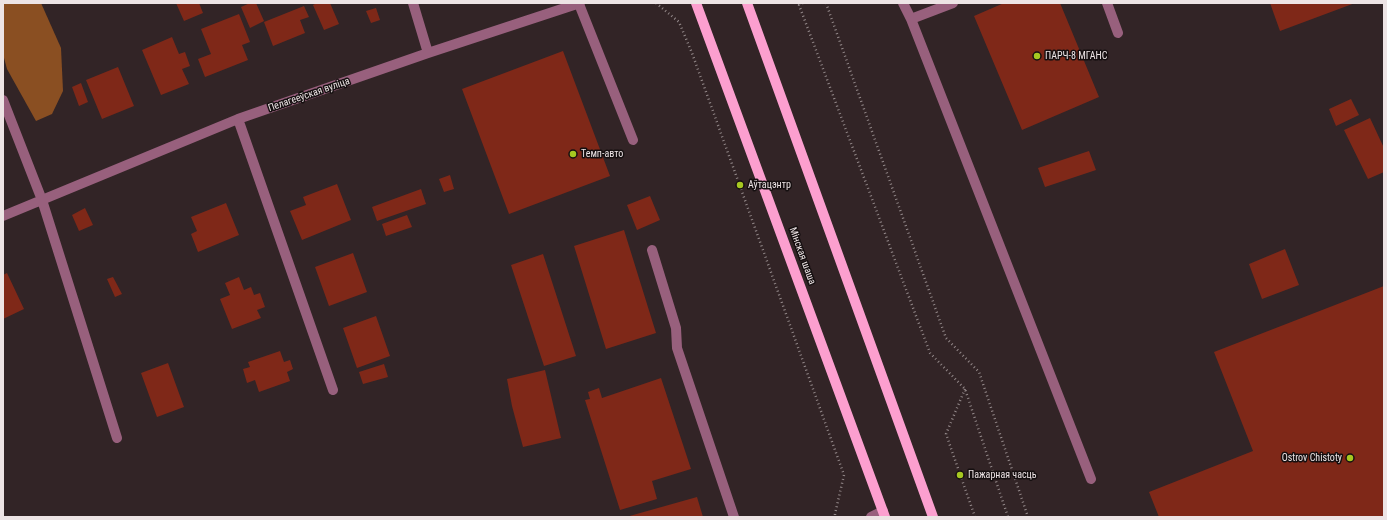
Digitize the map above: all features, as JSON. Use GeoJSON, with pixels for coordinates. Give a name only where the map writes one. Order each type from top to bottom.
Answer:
{"type":"FeatureCollection","features":[{"type":"Feature","properties":{"kind":"main road","name":"Мінская шаша"},"geometry":{"type":"LineString","coordinates":[[696,3],[884,514]]}},
{"type":"Feature","properties":{"kind":"main road"},"geometry":{"type":"LineString","coordinates":[[747,3],[933,517]]}},
{"type":"Feature","properties":{"kind":"street"},"geometry":{"type":"LineString","coordinates":[[412,3],[428,53]]}},
{"type":"Feature","properties":{"kind":"street"},"geometry":{"type":"LineString","coordinates":[[579,3],[632,140]]}},
{"type":"Feature","properties":{"kind":"street","name":"Пелагееўская вуліца"},"geometry":{"type":"LineString","coordinates":[[3,216],[238,119],[428,53],[579,3]]}},
{"type":"Feature","properties":{"kind":"street"},"geometry":{"type":"LineString","coordinates":[[903,3],[1091,479]]}},
{"type":"Feature","properties":{"kind":"street"},"geometry":{"type":"LineString","coordinates":[[910,19],[953,3]]}},
{"type":"Feature","properties":{"kind":"street"},"geometry":{"type":"LineString","coordinates":[[1107,3],[1118,33]]}},
{"type":"Feature","properties":{"kind":"street"},"geometry":{"type":"LineString","coordinates":[[3,100],[42,200],[117,438]]}},
{"type":"Feature","properties":{"kind":"street"},"geometry":{"type":"LineString","coordinates":[[238,119],[333,390]]}},
{"type":"Feature","properties":{"kind":"street"},"geometry":{"type":"LineString","coordinates":[[652,250],[676,328],[677,348],[734,517]]}},
{"type":"Feature","properties":{"kind":"street"},"geometry":{"type":"LineString","coordinates":[[871,517],[884,514]]}},
{"type":"Feature","properties":{"kind":"path"},"geometry":{"type":"LineString","coordinates":[[656,3],[679,22],[692,53],[844,475],[835,517]]}},
{"type":"Feature","properties":{"kind":"path"},"geometry":{"type":"LineString","coordinates":[[803,3],[799,4],[930,353],[965,389],[1008,517]]}},
{"type":"Feature","properties":{"kind":"path"},"geometry":{"type":"LineString","coordinates":[[826,3],[946,338],[979,372],[1028,517]]}},
{"type":"Feature","properties":{"kind":"path"},"geometry":{"type":"LineString","coordinates":[[965,389],[946,434],[975,517]]}},
{"type":"Feature","properties":{"kind":"shaded area"},"geometry":{"type":"Polygon","coordinates":[[[3,3],[41,3],[61,48],[63,91],[52,114],[36,121],[7,69],[3,54],[3,3]]]}},
{"type":"Feature","properties":{"kind":"building"},"geometry":{"type":"Polygon","coordinates":[[[176,3],[199,3],[203,13],[184,21],[176,3]]]}},
{"type":"Feature","properties":{"kind":"building"},"geometry":{"type":"Polygon","coordinates":[[[250,3],[256,3],[264,21],[250,28],[241,7],[250,3]]]}},
{"type":"Feature","properties":{"kind":"building"},"geometry":{"type":"Polygon","coordinates":[[[317,3],[330,3],[339,24],[324,30],[313,5],[317,3]]]}},
{"type":"Feature","properties":{"kind":"building","name":"ПАРЧ-8 МГАНС"},"geometry":{"type":"Polygon","coordinates":[[[1004,3],[1060,3],[1099,97],[1022,130],[974,16],[1004,3]]]}},
{"type":"Feature","properties":{"kind":"building"},"geometry":{"type":"Polygon","coordinates":[[[1270,3],[1355,3],[1280,31],[1270,3]]]}},
{"type":"Feature","properties":{"kind":"building"},"geometry":{"type":"Polygon","coordinates":[[[304,6],[309,17],[300,20],[305,33],[273,46],[264,22],[304,6]]]}},
{"type":"Feature","properties":{"kind":"building"},"geometry":{"type":"Polygon","coordinates":[[[376,8],[380,20],[371,23],[366,11],[376,8]]]}},
{"type":"Feature","properties":{"kind":"building"},"geometry":{"type":"Polygon","coordinates":[[[239,14],[250,42],[242,45],[248,60],[205,77],[198,59],[211,54],[201,29],[239,14]]]}},
{"type":"Feature","properties":{"kind":"building"},"geometry":{"type":"Polygon","coordinates":[[[172,37],[179,54],[185,52],[190,66],[182,69],[189,84],[161,95],[142,50],[172,37]]]}},
{"type":"Feature","properties":{"kind":"building"},"geometry":{"type":"Polygon","coordinates":[[[563,51],[610,176],[509,214],[462,89],[563,51]]]}},
{"type":"Feature","properties":{"kind":"building"},"geometry":{"type":"Polygon","coordinates":[[[118,67],[134,106],[102,119],[86,80],[118,67]]]}},
{"type":"Feature","properties":{"kind":"building"},"geometry":{"type":"Polygon","coordinates":[[[81,83],[88,102],[79,106],[72,87],[81,83]]]}},
{"type":"Feature","properties":{"kind":"building"},"geometry":{"type":"Polygon","coordinates":[[[1351,99],[1359,115],[1336,126],[1329,109],[1351,99]]]}},
{"type":"Feature","properties":{"kind":"building"},"geometry":{"type":"Polygon","coordinates":[[[1370,118],[1384,148],[1384,172],[1368,179],[1344,130],[1370,118]]]}},
{"type":"Feature","properties":{"kind":"building"},"geometry":{"type":"Polygon","coordinates":[[[1089,151],[1096,170],[1045,187],[1038,168],[1089,151]]]}},
{"type":"Feature","properties":{"kind":"building"},"geometry":{"type":"Polygon","coordinates":[[[450,175],[454,189],[444,192],[439,179],[450,175]]]}},
{"type":"Feature","properties":{"kind":"building"},"geometry":{"type":"Polygon","coordinates":[[[337,184],[351,220],[302,240],[290,211],[306,205],[303,197],[337,184]]]}},
{"type":"Feature","properties":{"kind":"building"},"geometry":{"type":"Polygon","coordinates":[[[421,189],[426,204],[377,221],[372,207],[421,189]]]}},
{"type":"Feature","properties":{"kind":"building"},"geometry":{"type":"Polygon","coordinates":[[[650,196],[660,220],[637,230],[627,205],[650,196]]]}},
{"type":"Feature","properties":{"kind":"building"},"geometry":{"type":"Polygon","coordinates":[[[226,203],[239,235],[198,252],[191,234],[197,231],[191,217],[226,203]]]}},
{"type":"Feature","properties":{"kind":"building"},"geometry":{"type":"Polygon","coordinates":[[[85,208],[93,225],[79,231],[72,215],[85,208]]]}},
{"type":"Feature","properties":{"kind":"building"},"geometry":{"type":"Polygon","coordinates":[[[407,215],[412,227],[386,236],[382,224],[407,215]]]}},
{"type":"Feature","properties":{"kind":"building"},"geometry":{"type":"Polygon","coordinates":[[[624,230],[656,333],[606,349],[574,246],[624,230]]]}},
{"type":"Feature","properties":{"kind":"building"},"geometry":{"type":"Polygon","coordinates":[[[1285,249],[1299,285],[1262,299],[1249,264],[1285,249]]]}},
{"type":"Feature","properties":{"kind":"building"},"geometry":{"type":"Polygon","coordinates":[[[353,253],[367,292],[329,306],[315,267],[353,253]]]}},
{"type":"Feature","properties":{"kind":"building"},"geometry":{"type":"Polygon","coordinates":[[[543,254],[576,356],[544,366],[511,265],[543,254]]]}},
{"type":"Feature","properties":{"kind":"building"},"geometry":{"type":"Polygon","coordinates":[[[7,273],[24,309],[3,319],[3,275],[7,273]]]}},
{"type":"Feature","properties":{"kind":"building"},"geometry":{"type":"Polygon","coordinates":[[[113,277],[122,294],[115,297],[107,279],[113,277]]]}},
{"type":"Feature","properties":{"kind":"building"},"geometry":{"type":"Polygon","coordinates":[[[239,277],[244,290],[251,287],[254,295],[260,293],[265,307],[257,310],[261,318],[232,329],[220,299],[230,295],[225,283],[239,277]]]}},
{"type":"Feature","properties":{"kind":"building"},"geometry":{"type":"Polygon","coordinates":[[[1384,286],[1384,517],[1159,517],[1149,492],[1253,451],[1214,352],[1384,286]]]}},
{"type":"Feature","properties":{"kind":"building"},"geometry":{"type":"Polygon","coordinates":[[[376,316],[390,356],[357,368],[343,328],[376,316]]]}},
{"type":"Feature","properties":{"kind":"building"},"geometry":{"type":"Polygon","coordinates":[[[280,351],[284,362],[290,360],[293,369],[287,372],[290,381],[259,392],[255,380],[247,383],[243,369],[250,367],[248,362],[280,351]]]}},
{"type":"Feature","properties":{"kind":"building"},"geometry":{"type":"Polygon","coordinates":[[[168,363],[184,407],[157,417],[141,373],[168,363]]]}},
{"type":"Feature","properties":{"kind":"building"},"geometry":{"type":"Polygon","coordinates":[[[384,364],[388,377],[363,384],[359,372],[384,364]]]}},
{"type":"Feature","properties":{"kind":"building"},"geometry":{"type":"Polygon","coordinates":[[[545,370],[561,438],[523,447],[512,406],[507,379],[545,370]]]}},
{"type":"Feature","properties":{"kind":"building"},"geometry":{"type":"Polygon","coordinates":[[[661,378],[691,469],[652,481],[657,499],[620,510],[585,400],[590,399],[588,392],[599,388],[602,398],[661,378]]]}},
{"type":"Feature","properties":{"kind":"building"},"geometry":{"type":"Polygon","coordinates":[[[697,497],[703,517],[626,517],[697,497]]]}},
{"type":"Feature","properties":{"kind":"place","name":"ПАРЧ-8 МГАНС"},"geometry":{"type":"Point","coordinates":[1037,56]}},
{"type":"Feature","properties":{"kind":"place","name":"Темп-авто"},"geometry":{"type":"Point","coordinates":[573,154]}},
{"type":"Feature","properties":{"kind":"place","name":"Аўтацэнтр"},"geometry":{"type":"Point","coordinates":[740,185]}},
{"type":"Feature","properties":{"kind":"place","name":"Ostrov Chistoty"},"geometry":{"type":"Point","coordinates":[1350,458]}},
{"type":"Feature","properties":{"kind":"place","name":"Пажарная часць"},"geometry":{"type":"Point","coordinates":[960,475]}}]}
